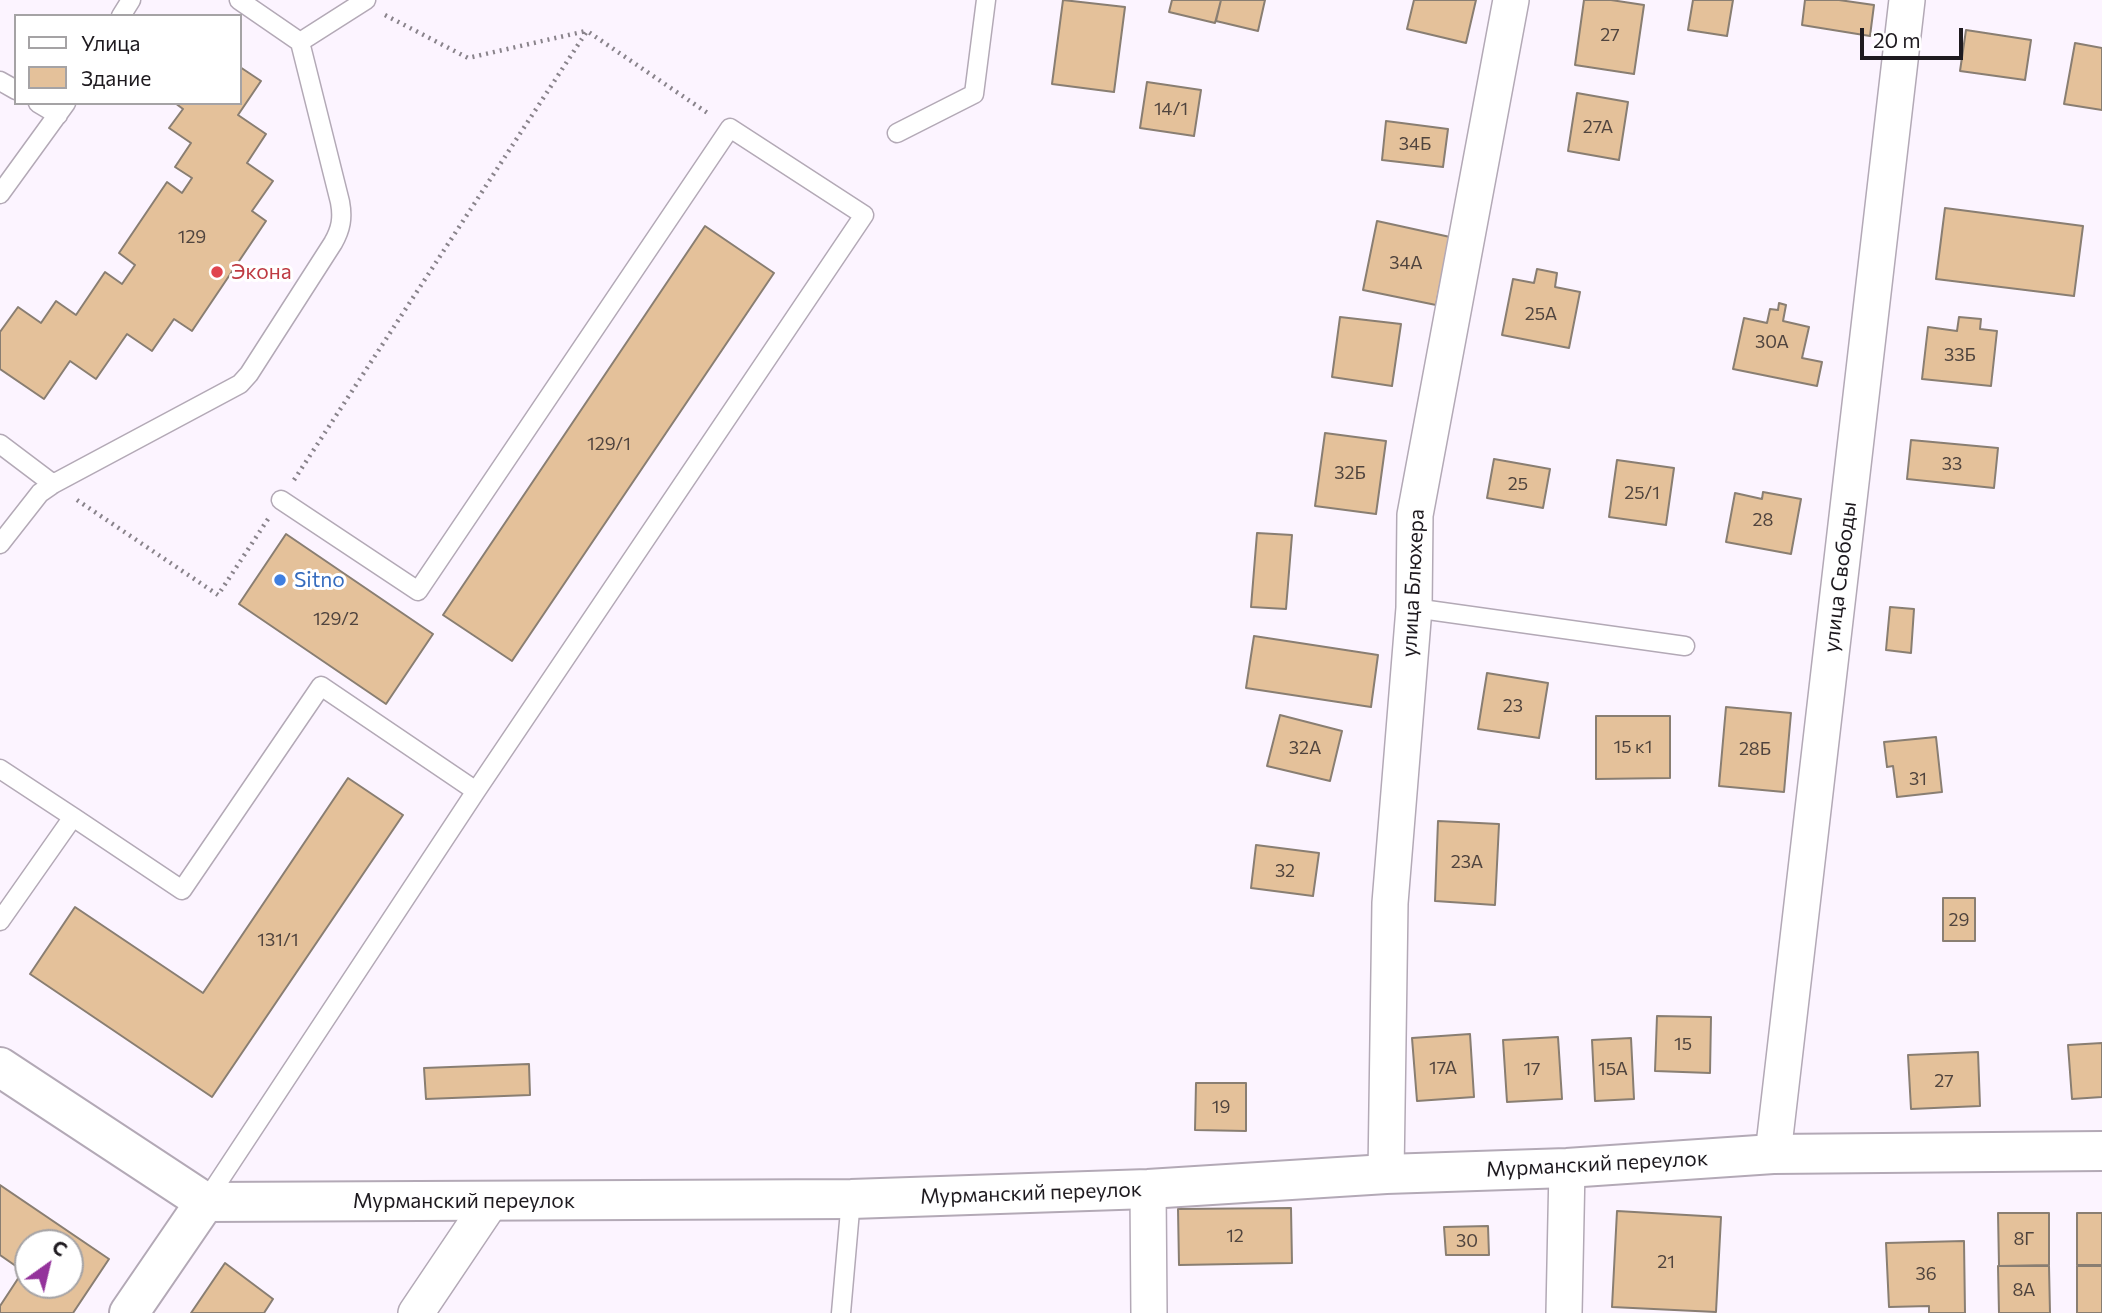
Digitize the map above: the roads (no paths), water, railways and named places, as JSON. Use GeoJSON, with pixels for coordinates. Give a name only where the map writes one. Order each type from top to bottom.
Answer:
{"type":"FeatureCollection","features":[{"type":"Feature","properties":{"kind":"street","name":"улица Блюхера"},"geometry":{"type":"LineString","coordinates":[[1386,1174],[1390,904],[1414,608],[1415,515],[1511,0]]}},
{"type":"Feature","properties":{"kind":"street","name":"улица Свободы"},"geometry":{"type":"LineString","coordinates":[[1773,1154],[1907,0]]}},
{"type":"Feature","properties":{"kind":"street"},"geometry":{"type":"LineString","coordinates":[[0,1067],[205,1202],[129,1313]]}},
{"type":"Feature","properties":{"kind":"street","name":"Мурманский переулок"},"geometry":{"type":"LineString","coordinates":[[205,1202],[851,1199],[1148,1189],[1386,1174],[1567,1168],[1773,1154],[2102,1151]]}},
{"type":"Feature","properties":{"kind":"street"},"geometry":{"type":"LineString","coordinates":[[1564,1313],[1567,1168]]}},
{"type":"Feature","properties":{"kind":"street"},"geometry":{"type":"LineString","coordinates":[[1148,1189],[1149,1313]]}},
{"type":"Feature","properties":{"kind":"street"},"geometry":{"type":"LineString","coordinates":[[416,1313],[492,1200]]}},
{"type":"Feature","properties":{"kind":"lane"},"geometry":{"type":"LineString","coordinates":[[0,544],[35,499],[54,484],[240,384],[249,374],[340,230],[342,209],[300,42],[239,0]]}},
{"type":"Feature","properties":{"kind":"lane"},"geometry":{"type":"LineString","coordinates":[[897,133],[974,94],[986,0]]}},
{"type":"Feature","properties":{"kind":"lane"},"geometry":{"type":"LineString","coordinates":[[300,42],[364,2]]}},
{"type":"Feature","properties":{"kind":"lane"},"geometry":{"type":"LineString","coordinates":[[0,194],[62,109]]}},
{"type":"Feature","properties":{"kind":"lane"},"geometry":{"type":"LineString","coordinates":[[205,1202],[864,215],[730,128],[418,591],[281,500]]}},
{"type":"Feature","properties":{"kind":"lane"},"geometry":{"type":"LineString","coordinates":[[0,444],[54,484]]}},
{"type":"Feature","properties":{"kind":"lane"},"geometry":{"type":"LineString","coordinates":[[1414,608],[1685,646]]}},
{"type":"Feature","properties":{"kind":"lane"},"geometry":{"type":"LineString","coordinates":[[0,769],[183,890],[321,686],[477,792]]}},
{"type":"Feature","properties":{"kind":"lane"},"geometry":{"type":"LineString","coordinates":[[0,921],[73,817]]}},
{"type":"Feature","properties":{"kind":"lane"},"geometry":{"type":"LineString","coordinates":[[841,1313],[851,1199]]}},
{"type":"Feature","properties":{"kind":"place","name":"Экона"},"geometry":{"type":"Point","coordinates":[217,272]}},
{"type":"Feature","properties":{"kind":"place","name":"Sitno"},"geometry":{"type":"Point","coordinates":[280,580]}}]}
